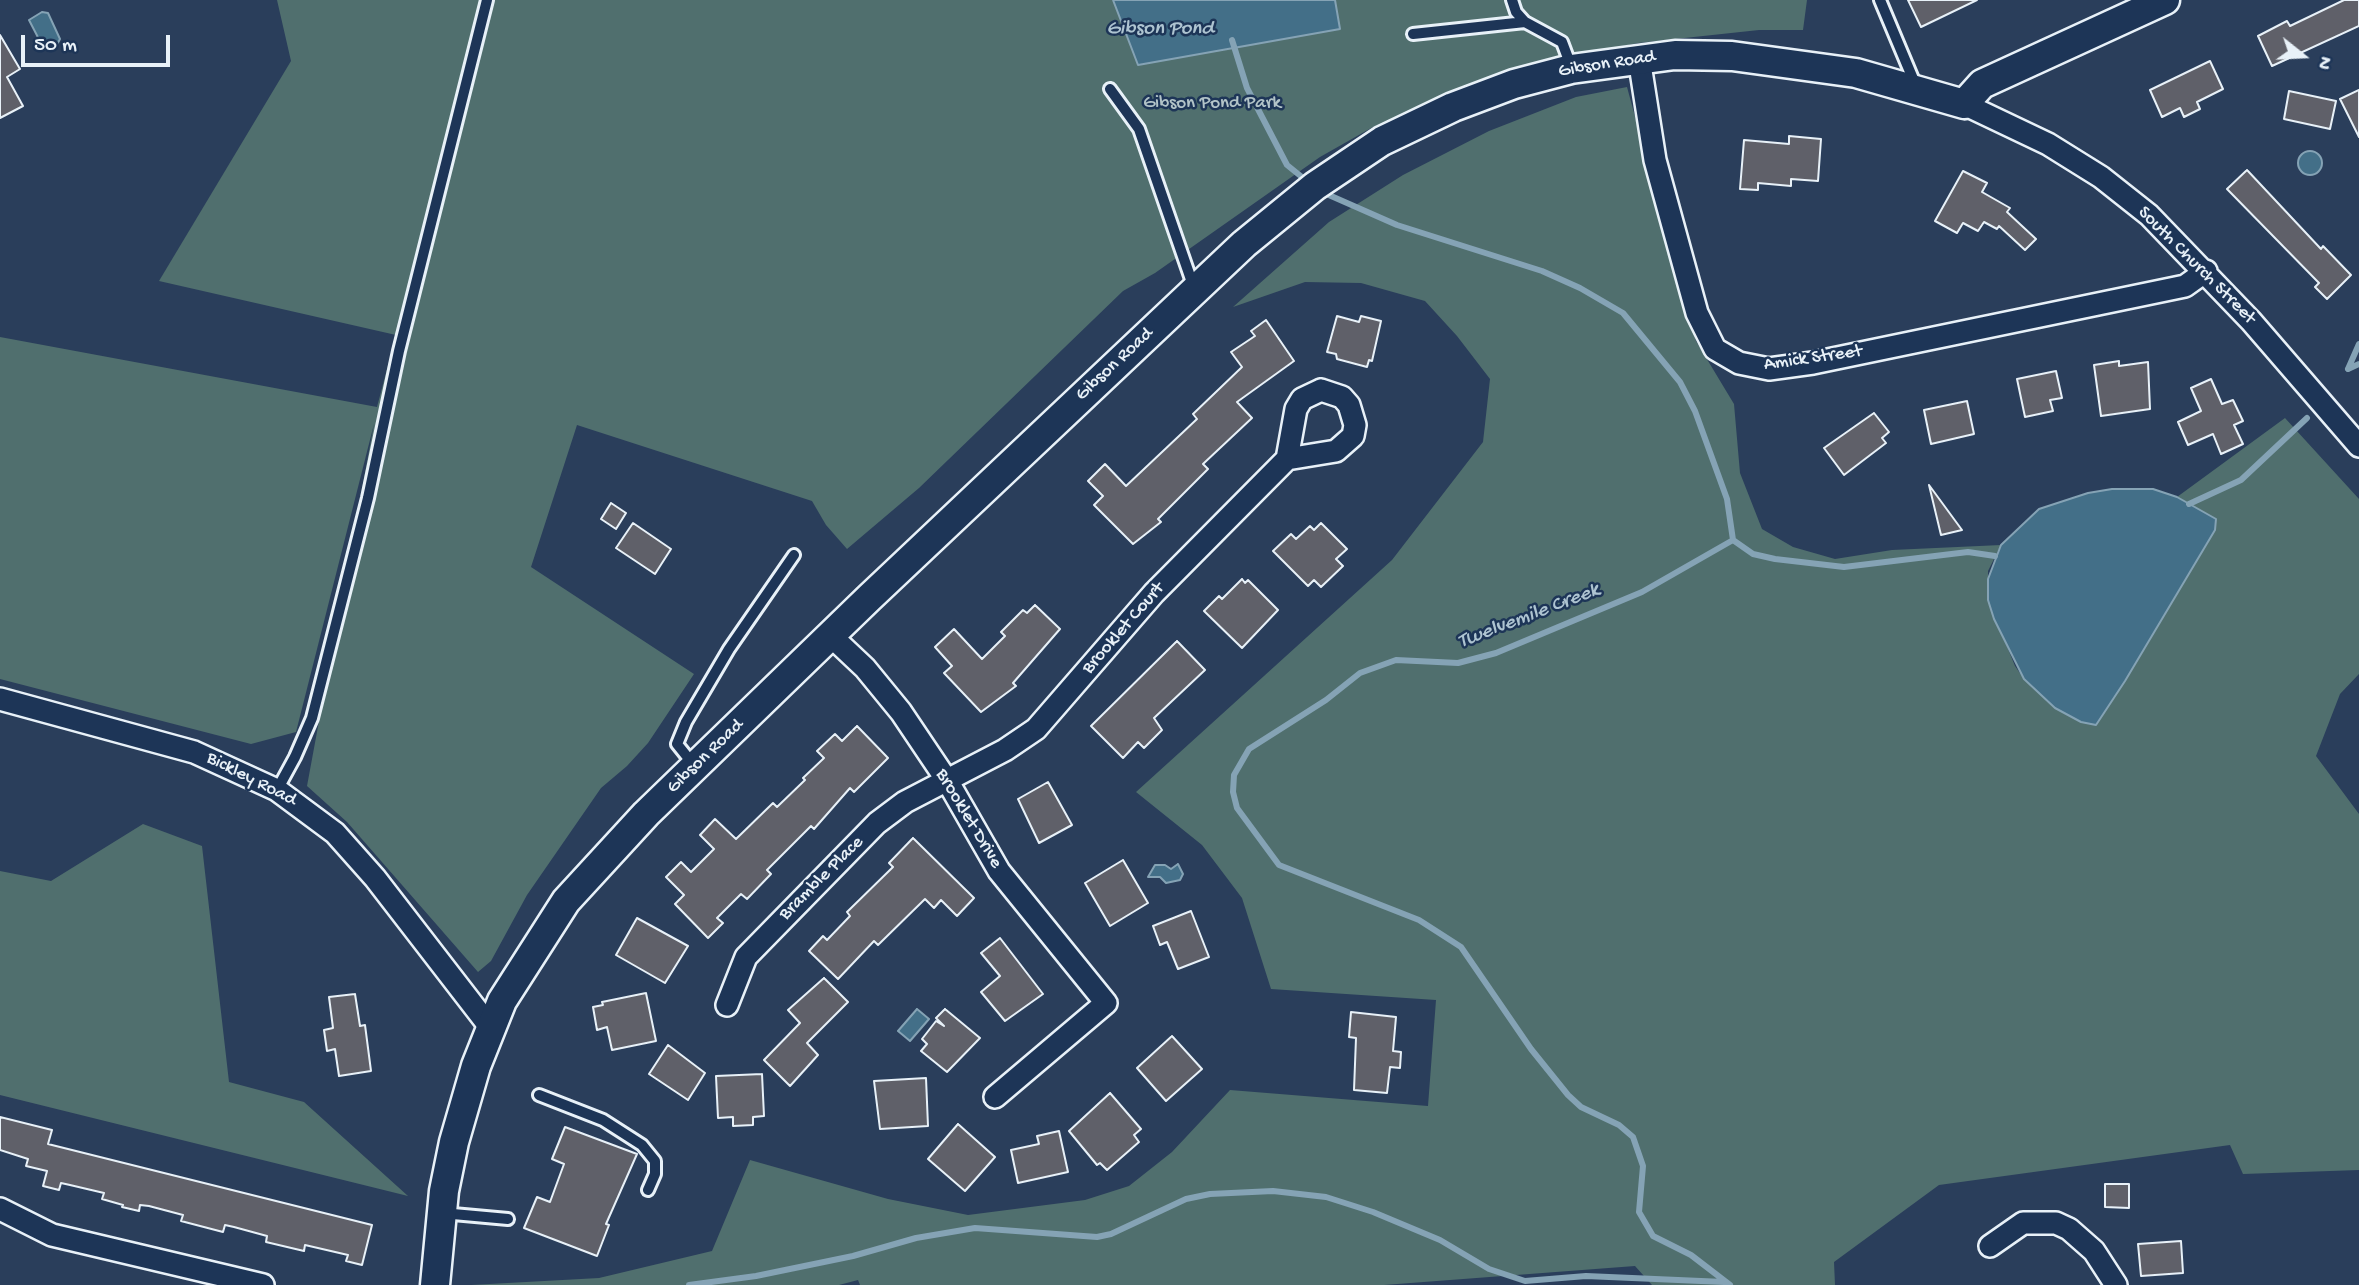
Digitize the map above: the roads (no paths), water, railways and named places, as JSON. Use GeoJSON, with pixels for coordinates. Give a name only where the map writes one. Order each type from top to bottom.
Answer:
{"type":"FeatureCollection","features":[{"type":"Feature","properties":{"kind":"street"},"geometry":{"type":"LineString","coordinates":[[1964,104],[1983,84],[2165,0]]}},
{"type":"Feature","properties":{"kind":"street","name":"Gibson Road"},"geometry":{"type":"LineString","coordinates":[[435,1285],[441,1213],[454,1142],[490,1027],[516,976],[566,901],[695,766],[830,635],[1271,219],[1382,141],[1486,94],[1571,69],[1639,58],[1704,55],[1776,60],[1856,73],[1964,104]]}},
{"type":"Feature","properties":{"kind":"street","name":"Amick Street"},"geometry":{"type":"LineString","coordinates":[[1639,58],[1655,160],[1697,313],[1715,349],[1739,363],[1769,369],[1813,363],[2185,286],[2206,271]]}},
{"type":"Feature","properties":{"kind":"street","name":"South Church Street"},"geometry":{"type":"LineString","coordinates":[[1964,104],[2037,137],[2101,177],[2149,215],[2206,271],[2359,446]]}},
{"type":"Feature","properties":{"kind":"street","name":"Brooklet Court"},"geometry":{"type":"LineString","coordinates":[[948,782],[1036,729],[1154,593],[1287,459]]}},
{"type":"Feature","properties":{"kind":"street","name":"Brooklet Drive"},"geometry":{"type":"LineString","coordinates":[[830,635],[864,668],[901,712],[948,782],[1006,882],[1106,1003],[995,1097]]}},
{"type":"Feature","properties":{"kind":"street","name":"Bickley Road"},"geometry":{"type":"LineString","coordinates":[[0,699],[194,751],[277,790],[335,833],[375,878],[490,1027]]}},
{"type":"Feature","properties":{"kind":"street","name":"Bramble Place"},"geometry":{"type":"LineString","coordinates":[[727,1004],[746,957],[877,823],[905,802],[948,782]]}},
{"type":"Feature","properties":{"kind":"street"},"geometry":{"type":"LineString","coordinates":[[0,1209],[52,1235],[263,1285]]}},
{"type":"Feature","properties":{"kind":"street"},"geometry":{"type":"LineString","coordinates":[[1990,1246],[2023,1223],[2056,1223],[2094,1251],[2116,1285]]}},
{"type":"Feature","properties":{"kind":"lane"},"geometry":{"type":"LineString","coordinates":[[277,790],[312,718],[368,498],[399,351],[488,0]]}},
{"type":"Feature","properties":{"kind":"lane"},"geometry":{"type":"LineString","coordinates":[[1512,0],[1516,12],[1525,22],[1562,42],[1571,69]]}},
{"type":"Feature","properties":{"kind":"lane"},"geometry":{"type":"LineString","coordinates":[[1880,0],[1917,89]]}},
{"type":"Feature","properties":{"kind":"lane"},"geometry":{"type":"LineString","coordinates":[[1413,34],[1525,22]]}},
{"type":"Feature","properties":{"kind":"lane"},"geometry":{"type":"LineString","coordinates":[[1110,89],[1139,129],[1194,290]]}},
{"type":"Feature","properties":{"kind":"lane"},"geometry":{"type":"LineString","coordinates":[[695,766],[677,744],[686,722],[729,649],[794,555]]}},
{"type":"Feature","properties":{"kind":"lane"},"geometry":{"type":"LineString","coordinates":[[539,1095],[603,1120],[642,1145],[655,1161],[655,1174],[648,1190]]}},
{"type":"Feature","properties":{"kind":"lane"},"geometry":{"type":"LineString","coordinates":[[441,1213],[508,1219]]}},
{"type":"Feature","properties":{"kind":"water","name":"Gibson Pond"},"geometry":{"type":"Polygon","coordinates":[[[1113,0],[1335,0],[1340,29],[1138,65],[1113,0]]]}},
{"type":"Feature","properties":{"kind":"water"},"geometry":{"type":"Polygon","coordinates":[[[42,12],[48,13],[60,39],[54,50],[44,49],[29,20],[42,12]]]}},
{"type":"Feature","properties":{"kind":"water"},"geometry":{"type":"Polygon","coordinates":[[[2310,151],[2319,154],[2322,163],[2319,172],[2310,175],[2301,172],[2298,163],[2301,154],[2310,151]]]}},
{"type":"Feature","properties":{"kind":"water"},"geometry":{"type":"Polygon","coordinates":[[[2112,489],[2153,489],[2177,497],[2216,519],[2215,530],[2096,725],[2081,722],[2055,708],[2024,679],[1994,619],[1988,600],[1988,579],[2001,545],[2039,509],[2088,493],[2112,489]]]}},
{"type":"Feature","properties":{"kind":"water"},"geometry":{"type":"Polygon","coordinates":[[[1178,864],[1183,874],[1180,880],[1166,883],[1160,877],[1148,877],[1155,865],[1165,865],[1171,869],[1178,864]]]}},
{"type":"Feature","properties":{"kind":"water"},"geometry":{"type":"Polygon","coordinates":[[[917,1009],[929,1019],[910,1041],[898,1031],[917,1009]]]}},
{"type":"Feature","properties":{"kind":"waterway","name":"Twelvemile Creek"},"geometry":{"type":"LineString","coordinates":[[1232,40],[1247,88],[1287,165],[1308,182]]}},
{"type":"Feature","properties":{"kind":"waterway","name":"Twelvemile Creek"},"geometry":{"type":"LineString","coordinates":[[1322,192],[1397,225],[1542,271],[1580,288],[1623,313],[1680,382],[1695,411],[1727,499],[1733,540]]}},
{"type":"Feature","properties":{"kind":"waterway"},"geometry":{"type":"LineString","coordinates":[[2348,369],[2359,344]]}},
{"type":"Feature","properties":{"kind":"waterway"},"geometry":{"type":"LineString","coordinates":[[2348,369],[2359,364]]}},
{"type":"Feature","properties":{"kind":"waterway"},"geometry":{"type":"LineString","coordinates":[[2189,504],[2241,480],[2307,418]]}},
{"type":"Feature","properties":{"kind":"waterway"},"geometry":{"type":"LineString","coordinates":[[1733,540],[1753,554],[1844,567],[1968,552],[1995,556]]}},
{"type":"Feature","properties":{"kind":"waterway","name":"Twelvemile Creek"},"geometry":{"type":"LineString","coordinates":[[1730,1285],[1691,1255],[1653,1236],[1639,1212],[1643,1166],[1633,1137],[1619,1125],[1581,1107],[1568,1095],[1531,1049],[1461,947],[1419,920],[1279,865],[1237,808],[1233,792],[1234,775],[1249,749],[1326,700],[1360,673],[1396,660],[1458,663],[1496,653],[1642,592],[1733,540]]}},
{"type":"Feature","properties":{"kind":"waterway"},"geometry":{"type":"LineString","coordinates":[[689,1285],[756,1276],[853,1256],[916,1238],[975,1228],[1097,1237],[1111,1234],[1186,1199],[1210,1194],[1273,1191],[1326,1197],[1373,1212],[1440,1240],[1489,1269],[1525,1281],[1586,1276],[1724,1282]]}},
{"type":"Feature","properties":{"kind":"park label","name":"Gibson Pond Park"},"geometry":{"type":"Point","coordinates":[1212,104]}}]}
